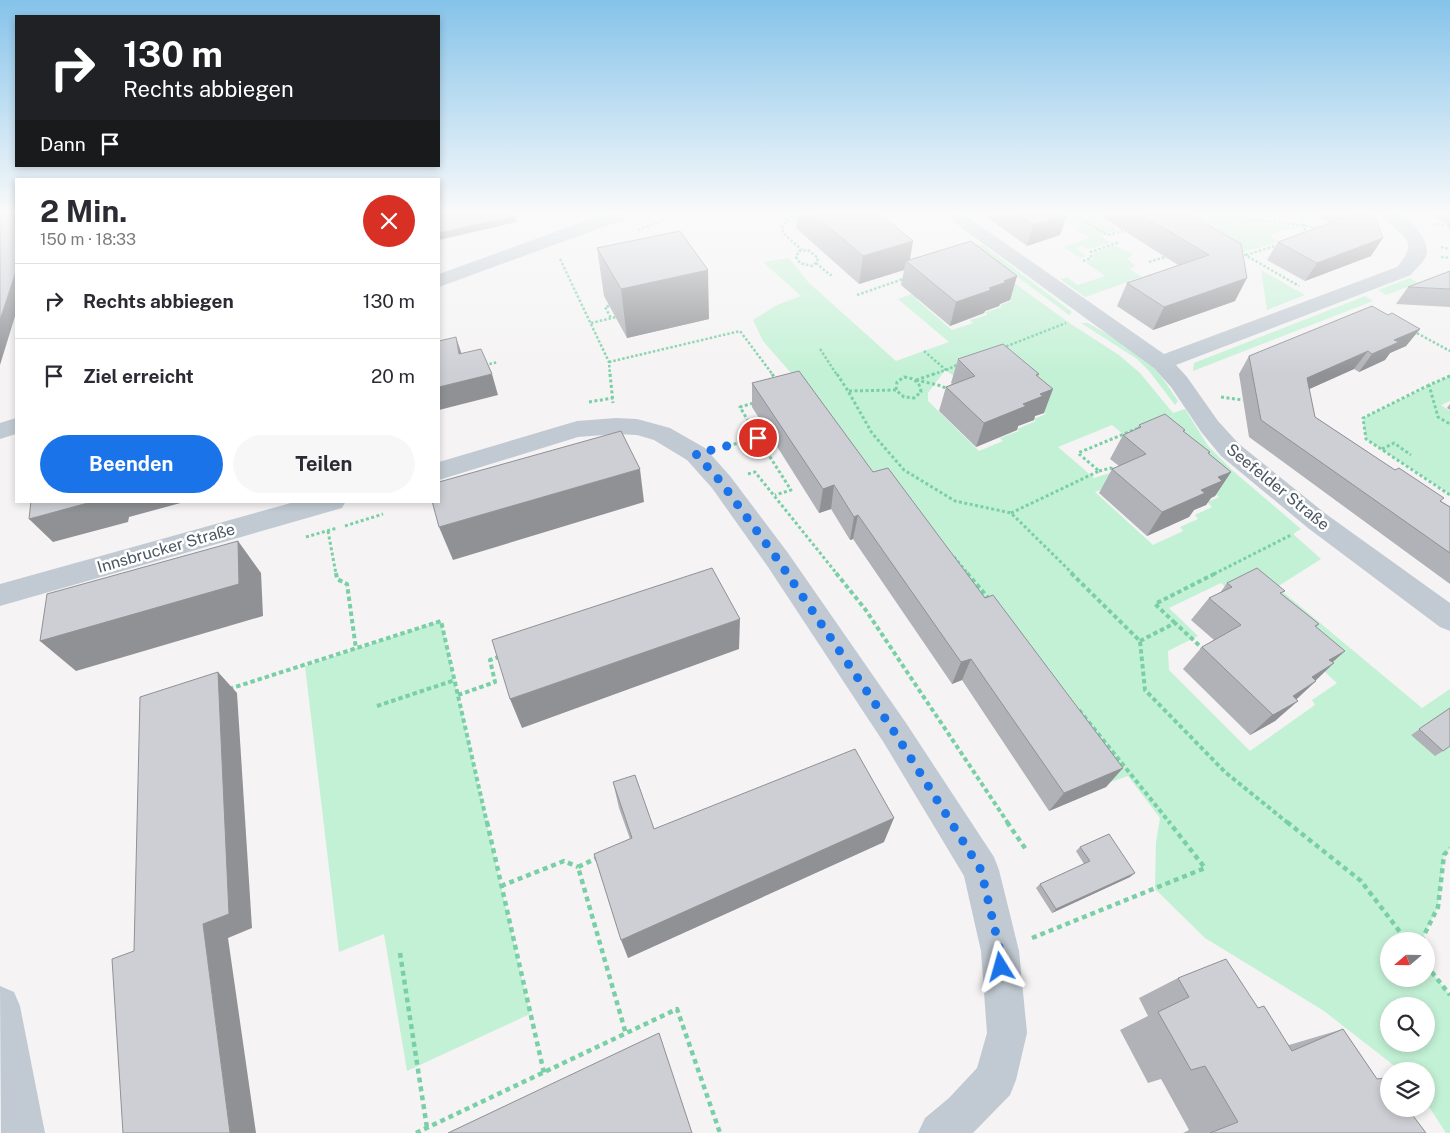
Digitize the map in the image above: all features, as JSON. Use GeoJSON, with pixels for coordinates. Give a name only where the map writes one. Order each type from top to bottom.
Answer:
{"type":"FeatureCollection","features":[{"type":"Feature","properties":{"kind":"street"},"geometry":{"type":"LineString","coordinates":[[440,281],[469,268]]}},
{"type":"Feature","properties":{"kind":"street","name":"Seefelder Straße"},"geometry":{"type":"LineString","coordinates":[[1027,268],[1162,363],[1179,382],[1210,428],[1230,450],[1317,521],[1450,619]]}},
{"type":"Feature","properties":{"kind":"street"},"geometry":{"type":"LineString","coordinates":[[1162,363],[1325,302],[1404,271],[1407,268]]}},
{"type":"Feature","properties":{"kind":"street"},"geometry":{"type":"LineString","coordinates":[[0,431],[15,426]]}},
{"type":"Feature","properties":{"kind":"street"},"geometry":{"type":"LineString","coordinates":[[440,471],[577,429],[616,426],[637,427],[662,434],[696,454],[721,482],[778,560],[895,733],[981,870],[1000,951],[1006,1033],[995,1080],[964,1113],[940,1133]]}},
{"type":"Feature","properties":{"kind":"street","name":"Innsbrucker Straße"},"geometry":{"type":"LineString","coordinates":[[0,595],[326,503]]}},
{"type":"Feature","properties":{"kind":"street"},"geometry":{"type":"LineString","coordinates":[[0,1006],[23,1133]]}},
{"type":"Feature","properties":{"kind":"path"},"geometry":{"type":"LineString","coordinates":[[564,268],[610,362],[616,426]]}},
{"type":"Feature","properties":{"kind":"path"},"geometry":{"type":"LineString","coordinates":[[822,268],[830,275],[832,274]]}},
{"type":"Feature","properties":{"kind":"path"},"geometry":{"type":"LineString","coordinates":[[1267,268],[1325,302]]}},
{"type":"Feature","properties":{"kind":"path"},"geometry":{"type":"LineString","coordinates":[[857,295],[907,278]]}},
{"type":"Feature","properties":{"kind":"path"},"geometry":{"type":"LineString","coordinates":[[610,306],[605,307],[611,318]]}},
{"type":"Feature","properties":{"kind":"path"},"geometry":{"type":"LineString","coordinates":[[608,313],[613,312]]}},
{"type":"Feature","properties":{"kind":"path"},"geometry":{"type":"LineString","coordinates":[[998,349],[1091,314]]}},
{"type":"Feature","properties":{"kind":"path"},"geometry":{"type":"LineString","coordinates":[[591,323],[616,317]]}},
{"type":"Feature","properties":{"kind":"path"},"geometry":{"type":"LineString","coordinates":[[610,362],[740,331],[781,386]]}},
{"type":"Feature","properties":{"kind":"path"},"geometry":{"type":"LineString","coordinates":[[820,349],[872,433],[904,470],[955,500],[1011,514],[1140,641],[1145,690],[1225,772],[1361,881],[1400,932]]}},
{"type":"Feature","properties":{"kind":"path"},"geometry":{"type":"LineString","coordinates":[[924,351],[946,370]]}},
{"type":"Feature","properties":{"kind":"path"},"geometry":{"type":"LineString","coordinates":[[481,366],[498,362]]}},
{"type":"Feature","properties":{"kind":"path"},"geometry":{"type":"LineString","coordinates":[[916,380],[963,363]]}},
{"type":"Feature","properties":{"kind":"path"},"geometry":{"type":"LineString","coordinates":[[1450,376],[1363,418],[1366,439],[1450,495]]}},
{"type":"Feature","properties":{"kind":"path"},"geometry":{"type":"LineString","coordinates":[[896,390],[897,382],[901,378],[908,377],[942,386],[955,395]]}},
{"type":"Feature","properties":{"kind":"path"},"geometry":{"type":"LineString","coordinates":[[848,392],[896,390],[904,398],[914,398],[921,389],[916,380]]}},
{"type":"Feature","properties":{"kind":"path"},"geometry":{"type":"LineString","coordinates":[[1429,385],[1438,417],[1450,424]]}},
{"type":"Feature","properties":{"kind":"path"},"geometry":{"type":"LineString","coordinates":[[756,403],[740,407],[791,490],[775,495]]}},
{"type":"Feature","properties":{"kind":"path"},"geometry":{"type":"LineString","coordinates":[[1100,471],[1078,453],[1194,405]]}},
{"type":"Feature","properties":{"kind":"path"},"geometry":{"type":"LineString","coordinates":[[696,454],[758,438]]}},
{"type":"Feature","properties":{"kind":"path"},"geometry":{"type":"LineString","coordinates":[[1382,449],[1394,443],[1410,455]]}},
{"type":"Feature","properties":{"kind":"path"},"geometry":{"type":"LineString","coordinates":[[1011,514],[1100,471],[1111,468],[1117,474]]}},
{"type":"Feature","properties":{"kind":"path"},"geometry":{"type":"LineString","coordinates":[[721,482],[755,472],[775,495],[865,610],[1027,851]]}},
{"type":"Feature","properties":{"kind":"path"},"geometry":{"type":"LineString","coordinates":[[1210,648],[1202,648],[1155,604],[1317,521]]}},
{"type":"Feature","properties":{"kind":"path"},"geometry":{"type":"LineString","coordinates":[[328,531],[337,579],[347,584],[356,649]]}},
{"type":"Feature","properties":{"kind":"path"},"geometry":{"type":"LineString","coordinates":[[949,551],[992,604]]}},
{"type":"Feature","properties":{"kind":"path"},"geometry":{"type":"LineString","coordinates":[[227,690],[441,620],[544,1073]]}},
{"type":"Feature","properties":{"kind":"path"},"geometry":{"type":"LineString","coordinates":[[1140,641],[1175,623]]}},
{"type":"Feature","properties":{"kind":"path"},"geometry":{"type":"LineString","coordinates":[[458,695],[495,682],[490,660],[506,654]]}},
{"type":"Feature","properties":{"kind":"path"},"geometry":{"type":"LineString","coordinates":[[377,706],[455,680]]}},
{"type":"Feature","properties":{"kind":"path"},"geometry":{"type":"LineString","coordinates":[[1000,951],[1205,868],[1073,702]]}},
{"type":"Feature","properties":{"kind":"path"},"geometry":{"type":"LineString","coordinates":[[1426,932],[1438,907],[1444,855],[1450,848]]}},
{"type":"Feature","properties":{"kind":"path"},"geometry":{"type":"LineString","coordinates":[[501,886],[564,861],[578,867],[606,854]]}},
{"type":"Feature","properties":{"kind":"path"},"geometry":{"type":"LineString","coordinates":[[578,867],[626,1034]]}},
{"type":"Feature","properties":{"kind":"path"},"geometry":{"type":"LineString","coordinates":[[400,954],[426,1128]]}},
{"type":"Feature","properties":{"kind":"path"},"geometry":{"type":"LineString","coordinates":[[1435,976],[1450,995]]}},
{"type":"Feature","properties":{"kind":"path"},"geometry":{"type":"LineString","coordinates":[[416,1133],[678,1009],[720,1133]]}},
{"type":"Feature","properties":{"kind":"green space"},"geometry":{"type":"Polygon","coordinates":[[[770,268],[797,268],[808,282],[896,361],[949,342],[898,299],[930,288],[935,292],[916,299],[952,330],[973,323],[970,320],[987,315],[986,312],[1002,307],[1000,305],[1011,301],[998,290],[984,268],[994,268],[1068,322],[1119,355],[1140,373],[1173,413],[1185,409],[1208,446],[1233,471],[1301,529],[1293,534],[1321,559],[1277,587],[1422,708],[1450,689],[1450,708],[1411,735],[1450,745],[1450,849],[1444,855],[1438,907],[1426,932],[1380,932],[1380,988],[1435,988],[1435,976],[1450,995],[1450,1133],[1446,1133],[1435,1116],[1435,1062],[1389,1062],[1324,1011],[1205,938],[1155,889],[1156,842],[1160,818],[1128,776],[1108,783],[798,381],[763,341],[753,320],[777,305],[801,296],[770,268]],[[945,370],[928,393],[928,401],[979,451],[1003,441],[1000,438],[1019,431],[1017,429],[1036,421],[1034,419],[1046,414],[1030,400],[954,376],[945,370]],[[1112,425],[1058,447],[1094,478],[1110,473],[1121,482],[1095,492],[1153,545],[1183,531],[1180,527],[1198,519],[1195,515],[1212,507],[1207,502],[1219,497],[1141,427],[1123,434],[1112,425]],[[1221,583],[1169,608],[1198,636],[1168,651],[1169,670],[1250,751],[1315,705],[1312,700],[1337,683],[1221,583]]]}},
{"type":"Feature","properties":{"kind":"green space"},"geometry":{"type":"Polygon","coordinates":[[[1005,268],[1013,268],[1072,312],[1069,315],[1005,268]]]}},
{"type":"Feature","properties":{"kind":"green space"},"geometry":{"type":"Polygon","coordinates":[[[1093,268],[1132,268],[1130,269],[1142,277],[1085,297],[1060,279],[1067,277],[1078,285],[1105,276],[1093,268]]]}},
{"type":"Feature","properties":{"kind":"green space"},"geometry":{"type":"Polygon","coordinates":[[[1261,270],[1305,295],[1267,310],[1261,270]]]}},
{"type":"Feature","properties":{"kind":"green space"},"geometry":{"type":"Polygon","coordinates":[[[1410,278],[1418,283],[1386,295],[1378,290],[1410,278]]]}},
{"type":"Feature","properties":{"kind":"green space"},"geometry":{"type":"Polygon","coordinates":[[[1365,296],[1373,301],[1193,371],[1194,363],[1365,296]]]}},
{"type":"Feature","properties":{"kind":"green space"},"geometry":{"type":"Polygon","coordinates":[[[1081,323],[1088,323],[1148,362],[1178,401],[1175,405],[1149,371],[1137,359],[1081,323]]]}},
{"type":"Feature","properties":{"kind":"green space"},"geometry":{"type":"Polygon","coordinates":[[[1450,376],[1450,401],[1441,405],[1450,411],[1450,494],[1366,439],[1363,418],[1450,376]]]}},
{"type":"Feature","properties":{"kind":"green space"},"geometry":{"type":"Polygon","coordinates":[[[441,621],[530,1014],[407,1071],[384,934],[339,952],[305,666],[441,621]]]}},
{"type":"Feature","properties":{"kind":"building"},"geometry":{"type":"Polygon","coordinates":[[[0,268],[15,268],[15,274],[0,320],[0,268]]]}},
{"type":"Feature","properties":{"kind":"building"},"geometry":{"type":"Polygon","coordinates":[[[609,268],[706,268],[708,270],[621,289],[609,268]]]}},
{"type":"Feature","properties":{"kind":"building"},"geometry":{"type":"Polygon","coordinates":[[[914,268],[1006,268],[1017,276],[1004,281],[1007,282],[989,288],[991,290],[956,302],[914,268]]]}},
{"type":"Feature","properties":{"kind":"building"},"geometry":{"type":"Polygon","coordinates":[[[1171,268],[1245,268],[1247,278],[1164,307],[1127,283],[1171,268]]]}},
{"type":"Feature","properties":{"kind":"building"},"geometry":{"type":"Polygon","coordinates":[[[1450,271],[1450,289],[1408,287],[1450,271]]]}},
{"type":"Feature","properties":{"kind":"building"},"geometry":{"type":"Polygon","coordinates":[[[1372,306],[1388,315],[1392,313],[1420,329],[1394,340],[1399,342],[1372,354],[1368,351],[1307,378],[1315,417],[1395,470],[1399,468],[1444,498],[1440,501],[1450,507],[1450,553],[1261,420],[1249,356],[1372,306]]]}},
{"type":"Feature","properties":{"kind":"building"},"geometry":{"type":"Polygon","coordinates":[[[456,337],[459,354],[481,349],[492,374],[440,387],[440,341],[456,337]]]}},
{"type":"Feature","properties":{"kind":"building"},"geometry":{"type":"Polygon","coordinates":[[[1003,344],[1039,374],[1036,375],[1053,389],[1040,394],[1043,396],[1023,404],[1026,406],[984,423],[946,387],[975,376],[958,359],[1003,344]]]}},
{"type":"Feature","properties":{"kind":"building"},"geometry":{"type":"Polygon","coordinates":[[[799,371],[873,472],[888,468],[985,598],[993,595],[1123,768],[1064,793],[971,659],[961,662],[858,515],[854,517],[834,485],[823,489],[752,383],[799,371]]]}},
{"type":"Feature","properties":{"kind":"building"},"geometry":{"type":"Polygon","coordinates":[[[1165,414],[1231,472],[1218,477],[1222,481],[1201,490],[1205,493],[1162,512],[1112,469],[1146,454],[1123,435],[1141,427],[1139,425],[1165,414]]]}},
{"type":"Feature","properties":{"kind":"building"},"geometry":{"type":"Polygon","coordinates":[[[621,431],[640,469],[439,527],[433,503],[440,503],[440,482],[621,431]]]}},
{"type":"Feature","properties":{"kind":"building"},"geometry":{"type":"Polygon","coordinates":[[[31,503],[88,503],[29,519],[31,503]]]}},
{"type":"Feature","properties":{"kind":"building"},"geometry":{"type":"Polygon","coordinates":[[[238,541],[239,584],[40,641],[47,594],[238,541]]]}},
{"type":"Feature","properties":{"kind":"building"},"geometry":{"type":"Polygon","coordinates":[[[712,568],[740,619],[510,699],[492,640],[712,568]]]}},
{"type":"Feature","properties":{"kind":"building"},"geometry":{"type":"Polygon","coordinates":[[[1257,568],[1285,591],[1280,593],[1319,624],[1315,626],[1345,651],[1329,660],[1334,663],[1312,677],[1316,681],[1293,696],[1298,701],[1273,715],[1202,647],[1241,625],[1209,598],[1232,587],[1227,583],[1257,568]]]}},
{"type":"Feature","properties":{"kind":"building"},"geometry":{"type":"Polygon","coordinates":[[[218,672],[229,914],[203,924],[230,1133],[123,1133],[112,959],[134,951],[140,697],[218,672]]]}},
{"type":"Feature","properties":{"kind":"building"},"geometry":{"type":"Polygon","coordinates":[[[1450,708],[1450,746],[1443,751],[1419,729],[1450,708]]]}},
{"type":"Feature","properties":{"kind":"building"},"geometry":{"type":"Polygon","coordinates":[[[855,749],[894,818],[621,940],[594,854],[632,838],[613,782],[635,775],[654,829],[855,749]]]}},
{"type":"Feature","properties":{"kind":"building"},"geometry":{"type":"Polygon","coordinates":[[[1109,834],[1135,873],[1056,909],[1040,884],[1090,861],[1080,847],[1109,834]]]}},
{"type":"Feature","properties":{"kind":"building"},"geometry":{"type":"Polygon","coordinates":[[[1226,959],[1258,1008],[1264,1006],[1292,1051],[1343,1029],[1377,1079],[1380,1079],[1380,1117],[1414,1117],[1426,1133],[1210,1133],[1238,1122],[1205,1066],[1191,1070],[1158,1012],[1189,997],[1178,978],[1226,959]]]}},
{"type":"Feature","properties":{"kind":"building"},"geometry":{"type":"Polygon","coordinates":[[[659,1033],[692,1133],[448,1133],[659,1033]]]}},
{"type":"Feature","properties":{"kind":"route"},"geometry":{"type":"LineString","coordinates":[[758,438],[696,454],[721,482],[778,560],[895,733],[981,870],[1000,951],[1001,967]]}}]}
